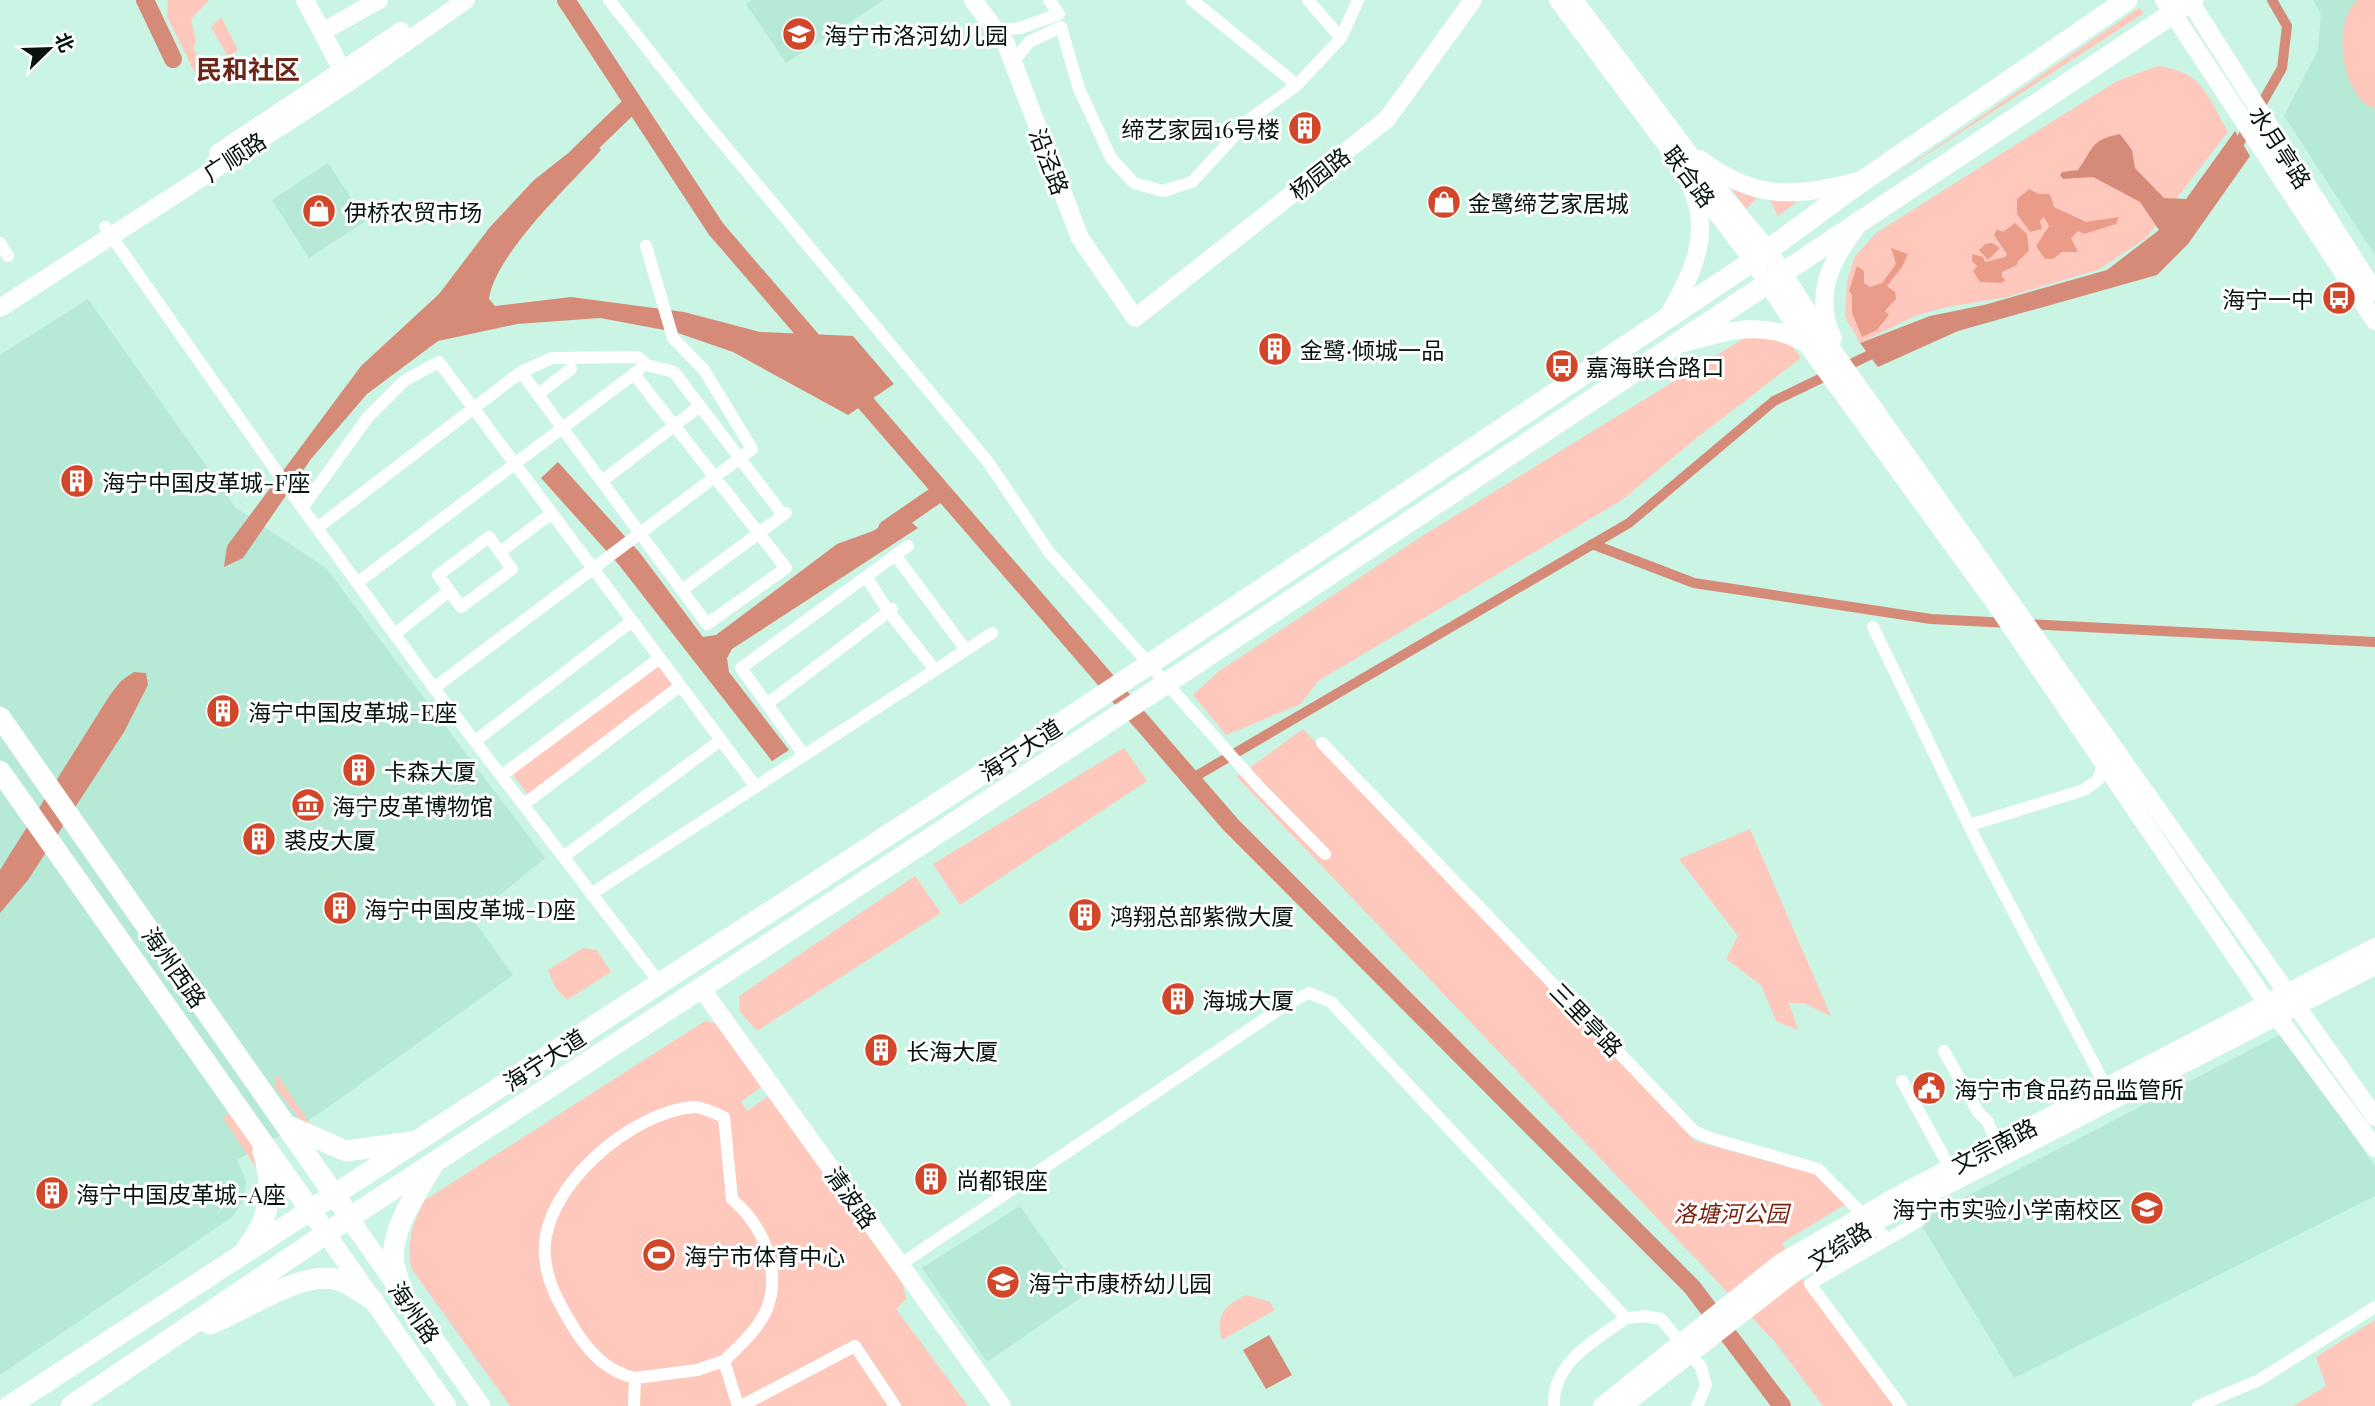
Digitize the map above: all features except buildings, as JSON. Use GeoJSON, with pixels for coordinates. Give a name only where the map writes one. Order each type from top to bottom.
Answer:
{"type":"FeatureCollection","features":[{"type":"Feature","properties":{"kind":"highway","name":"海宁大道"},"geometry":{"type":"LineString","coordinates":[[9,1406],[1079,711],[1761,255],[2127,0]]}},
{"type":"Feature","properties":{"kind":"highway","name":"海宁大道"},"geometry":{"type":"LineString","coordinates":[[71,1406],[349,1218],[1096,730],[1677,345],[2182,3]]}},
{"type":"Feature","properties":{"kind":"highway","name":"海州西路"},"geometry":{"type":"LineString","coordinates":[[0,717],[349,1218]]}},
{"type":"Feature","properties":{"kind":"highway","name":"海州西路"},"geometry":{"type":"LineString","coordinates":[[0,771],[327,1235]]}},
{"type":"Feature","properties":{"kind":"highway"},"geometry":{"type":"LineString","coordinates":[[284,1123],[346,1152],[421,1140]]}},
{"type":"Feature","properties":{"kind":"highway"},"geometry":{"type":"LineString","coordinates":[[241,1255],[256,1237],[270,1202],[267,1167],[259,1137]]}},
{"type":"Feature","properties":{"kind":"highway"},"geometry":{"type":"LineString","coordinates":[[404,1296],[394,1262],[396,1241],[414,1196],[435,1162]]}},
{"type":"Feature","properties":{"kind":"highway"},"geometry":{"type":"LineString","coordinates":[[179,1335],[240,1313],[279,1290],[318,1277],[338,1280],[373,1300]]}},
{"type":"Feature","properties":{"kind":"main road"},"geometry":{"type":"LineString","coordinates":[[305,0],[342,70]]}},
{"type":"Feature","properties":{"kind":"main road"},"geometry":{"type":"LineString","coordinates":[[322,32],[379,0]]}},
{"type":"Feature","properties":{"kind":"main road","name":"沿泾路"},"geometry":{"type":"LineString","coordinates":[[973,0],[1006,44],[1080,238],[1135,318]]}},
{"type":"Feature","properties":{"kind":"main road","name":"杨园路"},"geometry":{"type":"LineString","coordinates":[[1135,318],[1387,119],[1473,0]]}},
{"type":"Feature","properties":{"kind":"main road","name":"联合路"},"geometry":{"type":"LineString","coordinates":[[1558,0],[1680,151]]}},
{"type":"Feature","properties":{"kind":"main road"},"geometry":{"type":"LineString","coordinates":[[1574,0],[1680,151],[1761,255],[1823,349],[1842,392],[2000,599]]}},
{"type":"Feature","properties":{"kind":"main road","name":"广顺路"},"geometry":{"type":"LineString","coordinates":[[0,308],[342,70],[457,2]]}},
{"type":"Feature","properties":{"kind":"main road","name":"广顺路"},"geometry":{"type":"LineString","coordinates":[[0,297],[351,81],[457,2]]}},
{"type":"Feature","properties":{"kind":"main road","name":"水月亭路"},"geometry":{"type":"LineString","coordinates":[[2182,3],[2245,90],[2375,292]]}},
{"type":"Feature","properties":{"kind":"main road","name":"水月亭路"},"geometry":{"type":"LineString","coordinates":[[2182,3],[2235,107],[2375,321]]}},
{"type":"Feature","properties":{"kind":"main road"},"geometry":{"type":"LineString","coordinates":[[1680,151],[1739,185],[1767,192],[1800,194],[1868,178]]}},
{"type":"Feature","properties":{"kind":"main road"},"geometry":{"type":"LineString","coordinates":[[1666,319],[1691,276],[1698,248],[1700,216],[1680,151]]}},
{"type":"Feature","properties":{"kind":"main road"},"geometry":{"type":"LineString","coordinates":[[1823,349],[1827,325],[1824,295],[1833,257],[1857,225]]}},
{"type":"Feature","properties":{"kind":"main road"},"geometry":{"type":"LineString","coordinates":[[1677,345],[1736,328],[1785,332],[1823,349],[1855,381],[2107,755],[2272,1010],[2375,1148]]}},
{"type":"Feature","properties":{"kind":"main road"},"geometry":{"type":"LineString","coordinates":[[2107,755],[2375,1117]]}},
{"type":"Feature","properties":{"kind":"main road","name":"文宗南路"},"geometry":{"type":"LineString","coordinates":[[1603,1405],[1780,1263],[1900,1202],[1950,1168],[2106,1087],[2272,1010],[2284,992],[2375,947]]}},
{"type":"Feature","properties":{"kind":"main road","name":"文综路"},"geometry":{"type":"LineString","coordinates":[[1623,1406],[1793,1274],[1900,1202],[2272,1010],[2295,1007],[2375,966]]}},
{"type":"Feature","properties":{"kind":"main road","name":"清波路"},"geometry":{"type":"LineString","coordinates":[[701,988],[1002,1406]]}},
{"type":"Feature","properties":{"kind":"main road","name":"海州路"},"geometry":{"type":"LineString","coordinates":[[349,1218],[481,1406]]}},
{"type":"Feature","properties":{"kind":"main road","name":"海州路"},"geometry":{"type":"LineString","coordinates":[[327,1235],[447,1406]]}},
{"type":"Feature","properties":{"kind":"street"},"geometry":{"type":"LineString","coordinates":[[610,0],[702,118],[988,462],[1049,552],[1246,772],[1325,854]]}},
{"type":"Feature","properties":{"kind":"street"},"geometry":{"type":"LineString","coordinates":[[996,31],[1020,28],[1059,14],[1049,0]]}},
{"type":"Feature","properties":{"kind":"street"},"geometry":{"type":"LineString","coordinates":[[1192,0],[1297,85]]}},
{"type":"Feature","properties":{"kind":"street"},"geometry":{"type":"LineString","coordinates":[[1308,0],[1341,38]]}},
{"type":"Feature","properties":{"kind":"street"},"geometry":{"type":"LineString","coordinates":[[1013,62],[1029,42],[1061,27],[1079,89],[1111,158],[1134,183],[1163,191],[1192,182],[1250,119],[1297,85],[1341,38],[1358,0]]}},
{"type":"Feature","properties":{"kind":"street"},"geometry":{"type":"LineString","coordinates":[[109,231],[357,583],[659,982]]}},
{"type":"Feature","properties":{"kind":"street"},"geometry":{"type":"LineString","coordinates":[[0,243],[8,256]]}},
{"type":"Feature","properties":{"kind":"street"},"geometry":{"type":"LineString","coordinates":[[434,688],[752,449],[704,370],[673,338],[646,246]]}},
{"type":"Feature","properties":{"kind":"street"},"geometry":{"type":"LineString","coordinates":[[317,528],[521,372],[552,358],[638,357],[647,365],[674,372],[784,514],[682,590]]}},
{"type":"Feature","properties":{"kind":"street"},"geometry":{"type":"LineString","coordinates":[[300,505],[368,417],[405,380],[439,362],[552,513],[597,566],[632,621],[756,787]]}},
{"type":"Feature","properties":{"kind":"street"},"geometry":{"type":"LineString","coordinates":[[357,583],[647,365]]}},
{"type":"Feature","properties":{"kind":"street"},"geometry":{"type":"LineString","coordinates":[[538,394],[571,369]]}},
{"type":"Feature","properties":{"kind":"street"},"geometry":{"type":"LineString","coordinates":[[521,372],[707,624],[786,568],[634,374]]}},
{"type":"Feature","properties":{"kind":"street"},"geometry":{"type":"LineString","coordinates":[[602,481],[700,406]]}},
{"type":"Feature","properties":{"kind":"street"},"geometry":{"type":"LineString","coordinates":[[500,552],[552,513]]}},
{"type":"Feature","properties":{"kind":"street"},"geometry":{"type":"LineString","coordinates":[[489,537],[512,569],[461,607],[449,591],[438,575],[489,537]]}},
{"type":"Feature","properties":{"kind":"street"},"geometry":{"type":"LineString","coordinates":[[804,755],[741,668],[908,546]]}},
{"type":"Feature","properties":{"kind":"street"},"geometry":{"type":"LineString","coordinates":[[895,555],[966,650]]}},
{"type":"Feature","properties":{"kind":"street"},"geometry":{"type":"LineString","coordinates":[[866,577],[935,670]]}},
{"type":"Feature","properties":{"kind":"street"},"geometry":{"type":"LineString","coordinates":[[395,634],[449,591]]}},
{"type":"Feature","properties":{"kind":"street"},"geometry":{"type":"LineString","coordinates":[[767,704],[890,611]]}},
{"type":"Feature","properties":{"kind":"street"},"geometry":{"type":"LineString","coordinates":[[475,741],[632,621]]}},
{"type":"Feature","properties":{"kind":"street"},"geometry":{"type":"LineString","coordinates":[[1873,626],[1970,825],[2106,1087]]}},
{"type":"Feature","properties":{"kind":"street"},"geometry":{"type":"LineString","coordinates":[[591,894],[992,633]]}},
{"type":"Feature","properties":{"kind":"street"},"geometry":{"type":"LineString","coordinates":[[501,776],[660,658]]}},
{"type":"Feature","properties":{"kind":"street"},"geometry":{"type":"LineString","coordinates":[[523,805],[680,686]]}},
{"type":"Feature","properties":{"kind":"street"},"geometry":{"type":"LineString","coordinates":[[563,857],[721,740]]}},
{"type":"Feature","properties":{"kind":"street","name":"三里亭路"},"geometry":{"type":"LineString","coordinates":[[1322,743],[1694,1131],[1818,1169],[1887,1239]]}},
{"type":"Feature","properties":{"kind":"street"},"geometry":{"type":"LineString","coordinates":[[1970,825],[2084,790],[2098,780],[2107,755]]}},
{"type":"Feature","properties":{"kind":"street"},"geometry":{"type":"LineString","coordinates":[[901,1264],[1287,1004],[1309,993],[1331,1002],[1626,1318]]}},
{"type":"Feature","properties":{"kind":"street"},"geometry":{"type":"LineString","coordinates":[[1944,1051],[1978,1112],[1989,1122],[1997,1144]]}},
{"type":"Feature","properties":{"kind":"street"},"geometry":{"type":"LineString","coordinates":[[1902,1081],[1950,1168]]}},
{"type":"Feature","properties":{"kind":"street"},"geometry":{"type":"LineString","coordinates":[[697,1107],[724,1117],[732,1199],[750,1214],[765,1243],[773,1280],[767,1307],[750,1335],[724,1361],[697,1370],[635,1378],[619,1374],[584,1345],[553,1293],[544,1255],[553,1210],[602,1148],[653,1118],[697,1107]]}},
{"type":"Feature","properties":{"kind":"street"},"geometry":{"type":"LineString","coordinates":[[1900,1202],[1919,1221],[1810,1284],[1900,1406]]}},
{"type":"Feature","properties":{"kind":"street"},"geometry":{"type":"LineString","coordinates":[[2198,1406],[2259,1380],[2375,1307]]}},
{"type":"Feature","properties":{"kind":"street"},"geometry":{"type":"LineString","coordinates":[[1553,1406],[1553,1387],[1563,1369],[1580,1352],[1626,1318],[1645,1316],[1661,1319],[1701,1367],[1706,1385],[1697,1406]]}},
{"type":"Feature","properties":{"kind":"street"},"geometry":{"type":"LineString","coordinates":[[724,1361],[740,1406],[855,1346],[895,1406]]}},
{"type":"Feature","properties":{"kind":"street"},"geometry":{"type":"LineString","coordinates":[[634,1406],[635,1378]]}},
{"type":"Feature","properties":{"kind":"shaded area","name":"海宁市洛河幼儿园"},"geometry":{"type":"Polygon","coordinates":[[[752,0],[884,0],[786,63],[746,4],[752,0]]]}},
{"type":"Feature","properties":{"kind":"shaded area"},"geometry":{"type":"Polygon","coordinates":[[[2313,0],[2375,0],[2375,255],[2284,116],[2318,50],[2321,14],[2313,0]]]}},
{"type":"Feature","properties":{"kind":"shaded area"},"geometry":{"type":"Polygon","coordinates":[[[2235,131],[2250,156],[2188,244],[2157,275],[1958,331],[1878,367],[1860,343],[1930,316],[1984,305],[2107,270],[2159,230],[2140,202],[2093,177],[2063,179],[2060,175],[2062,172],[2078,170],[2098,142],[2120,134],[2132,150],[2135,168],[2164,198],[2186,199],[2235,131]]]}},
{"type":"Feature","properties":{"kind":"shaded area"},"geometry":{"type":"Polygon","coordinates":[[[590,136],[601,150],[519,241],[494,281],[489,299],[495,306],[571,297],[684,312],[760,332],[853,336],[894,384],[848,415],[733,352],[675,332],[600,318],[517,324],[438,341],[367,394],[311,459],[243,558],[224,567],[227,546],[361,366],[439,294],[490,227],[534,180],[590,136]]]}},
{"type":"Feature","properties":{"kind":"shaded area","name":"伊桥农贸市场"},"geometry":{"type":"Polygon","coordinates":[[[328,163],[366,221],[309,258],[272,200],[328,163]]]}},
{"type":"Feature","properties":{"kind":"shaded area"},"geometry":{"type":"Polygon","coordinates":[[[2029,189],[2039,194],[2050,194],[2054,207],[2086,222],[2119,217],[2116,224],[2084,234],[2078,231],[2071,238],[2078,252],[2062,252],[2053,259],[2045,259],[2036,246],[2049,226],[2044,217],[2040,221],[2042,229],[2030,232],[2017,214],[2017,199],[2029,189]]]}},
{"type":"Feature","properties":{"kind":"shaded area"},"geometry":{"type":"Polygon","coordinates":[[[2015,223],[2027,234],[2029,251],[2017,265],[2002,272],[2002,277],[2006,280],[2001,283],[1980,282],[1973,271],[1977,266],[1972,261],[1972,254],[1983,257],[1985,262],[2005,257],[2007,254],[1994,235],[1997,229],[2003,232],[2015,223]]]}},
{"type":"Feature","properties":{"kind":"shaded area"},"geometry":{"type":"Polygon","coordinates":[[[1992,243],[2000,248],[1988,260],[1979,250],[1985,244],[1992,243]]]}},
{"type":"Feature","properties":{"kind":"shaded area"},"geometry":{"type":"Polygon","coordinates":[[[1891,248],[1908,254],[1902,267],[1887,286],[1895,292],[1896,299],[1885,311],[1889,315],[1877,330],[1862,337],[1852,313],[1852,295],[1849,291],[1857,266],[1864,271],[1864,283],[1870,287],[1882,283],[1896,264],[1891,248]]]}},
{"type":"Feature","properties":{"kind":"shaded area"},"geometry":{"type":"Polygon","coordinates":[[[88,299],[236,508],[326,568],[545,858],[472,918],[513,975],[317,1115],[237,1160],[246,1180],[244,1200],[232,1217],[0,1375],[0,355],[88,299]]]}},
{"type":"Feature","properties":{"kind":"shaded area"},"geometry":{"type":"Polygon","coordinates":[[[558,462],[640,553],[703,637],[716,635],[837,544],[873,531],[901,513],[918,528],[732,649],[727,658],[729,672],[789,750],[772,761],[619,565],[541,478],[558,462]]]}},
{"type":"Feature","properties":{"kind":"shaded area"},"geometry":{"type":"Polygon","coordinates":[[[134,672],[146,673],[148,685],[124,732],[28,880],[0,913],[0,870],[110,695],[121,681],[134,672]]]}},
{"type":"Feature","properties":{"kind":"shaded area","name":"海宁市实验小学南校区"},"geometry":{"type":"Polygon","coordinates":[[[2283,1033],[2375,1167],[2375,1196],[2014,1378],[1919,1221],[2283,1033]]]}},
{"type":"Feature","properties":{"kind":"shaded area","name":"海宁市康桥幼儿园"},"geometry":{"type":"Polygon","coordinates":[[[1020,1206],[1083,1296],[987,1362],[922,1268],[1020,1206]]]}},
{"type":"Feature","properties":{"kind":"shaded area"},"geometry":{"type":"Polygon","coordinates":[[[1269,1335],[1292,1375],[1266,1389],[1243,1350],[1269,1335]]]}},
{"type":"Feature","properties":{"kind":"green space"},"geometry":{"type":"Polygon","coordinates":[[[168,0],[209,0],[191,19],[196,40],[193,49],[214,77],[200,83],[167,17],[168,0]]]}},
{"type":"Feature","properties":{"kind":"green space"},"geometry":{"type":"Polygon","coordinates":[[[2357,0],[2375,0],[2375,109],[2362,101],[2354,90],[2344,64],[2342,50],[2345,22],[2357,0]]]}},
{"type":"Feature","properties":{"kind":"green space"},"geometry":{"type":"Polygon","coordinates":[[[2139,8],[2144,13],[1891,178],[2139,8]]]}},
{"type":"Feature","properties":{"kind":"green space"},"geometry":{"type":"Polygon","coordinates":[[[221,17],[238,50],[228,57],[211,27],[221,17]]]}},
{"type":"Feature","properties":{"kind":"green space"},"geometry":{"type":"Polygon","coordinates":[[[2158,66],[2185,74],[2202,87],[2228,132],[2146,238],[2100,269],[2007,297],[1942,308],[1915,316],[1860,343],[1845,317],[1847,281],[1855,256],[1876,233],[2117,81],[2158,66]]]}},
{"type":"Feature","properties":{"kind":"green space"},"geometry":{"type":"Polygon","coordinates":[[[1731,188],[1757,198],[1746,209],[1731,188]]]}},
{"type":"Feature","properties":{"kind":"green space"},"geometry":{"type":"Polygon","coordinates":[[[1770,200],[1798,201],[1778,216],[1770,200]]]}},
{"type":"Feature","properties":{"kind":"green space"},"geometry":{"type":"Polygon","coordinates":[[[1772,321],[1801,358],[1699,436],[1622,500],[1318,681],[1301,704],[1226,735],[1193,695],[1218,672],[1419,538],[1772,321]]]}},
{"type":"Feature","properties":{"kind":"green space"},"geometry":{"type":"Polygon","coordinates":[[[658,663],[674,685],[528,795],[511,772],[658,663]]]}},
{"type":"Feature","properties":{"kind":"green space","name":"洛塘河公园"},"geometry":{"type":"Polygon","coordinates":[[[1303,729],[1695,1141],[1814,1174],[1846,1204],[1782,1243],[1808,1288],[1899,1406],[1823,1406],[1774,1341],[1237,777],[1303,729]]]}},
{"type":"Feature","properties":{"kind":"green space"},"geometry":{"type":"Polygon","coordinates":[[[1124,748],[1147,781],[960,905],[933,864],[1124,748]]]}},
{"type":"Feature","properties":{"kind":"green space"},"geometry":{"type":"Polygon","coordinates":[[[1750,829],[1831,1016],[1803,1003],[1789,1003],[1798,1030],[1776,1021],[1761,985],[1726,959],[1738,936],[1679,859],[1750,829]]]}},
{"type":"Feature","properties":{"kind":"green space"},"geometry":{"type":"Polygon","coordinates":[[[915,876],[941,913],[757,1031],[740,1012],[739,996],[915,876]]]}},
{"type":"Feature","properties":{"kind":"green space"},"geometry":{"type":"Polygon","coordinates":[[[583,948],[597,950],[611,972],[567,1000],[555,987],[548,970],[583,948]]]}},
{"type":"Feature","properties":{"kind":"green space","name":"海宁市体育中心"},"geometry":{"type":"Polygon","coordinates":[[[705,1021],[719,1024],[761,1087],[741,1102],[748,1111],[769,1095],[903,1284],[906,1299],[896,1309],[968,1406],[510,1406],[411,1268],[412,1233],[425,1200],[705,1021]]]}},
{"type":"Feature","properties":{"kind":"green space"},"geometry":{"type":"Polygon","coordinates":[[[278,1076],[314,1130],[310,1132],[274,1086],[277,1083],[274,1077],[278,1076]]]}},
{"type":"Feature","properties":{"kind":"green space"},"geometry":{"type":"Polygon","coordinates":[[[230,1113],[262,1158],[257,1169],[223,1118],[230,1113]]]}},
{"type":"Feature","properties":{"kind":"green space"},"geometry":{"type":"Polygon","coordinates":[[[1247,1295],[1270,1302],[1275,1310],[1222,1340],[1220,1324],[1224,1312],[1233,1302],[1247,1295]]]}},
{"type":"Feature","properties":{"kind":"green space"},"geometry":{"type":"Polygon","coordinates":[[[2375,1320],[2375,1406],[2293,1406],[2326,1386],[2316,1357],[2375,1320]]]}},
{"type":"Feature","properties":{"kind":"waterway"},"geometry":{"type":"LineString","coordinates":[[145,0],[173,59]]}},
{"type":"Feature","properties":{"kind":"waterway"},"geometry":{"type":"LineString","coordinates":[[566,0],[716,229],[822,352]]}},
{"type":"Feature","properties":{"kind":"waterway"},"geometry":{"type":"LineString","coordinates":[[2234,152],[2282,68],[2287,26],[2272,0]]}},
{"type":"Feature","properties":{"kind":"waterway"},"geometry":{"type":"LineString","coordinates":[[578,156],[633,103]]}},
{"type":"Feature","properties":{"kind":"waterway"},"geometry":{"type":"LineString","coordinates":[[1191,779],[1629,523],[1774,401],[1880,350]]}},
{"type":"Feature","properties":{"kind":"waterway"},"geometry":{"type":"LineString","coordinates":[[851,386],[1231,825],[1692,1287],[1782,1406]]}},
{"type":"Feature","properties":{"kind":"waterway"},"geometry":{"type":"LineString","coordinates":[[887,529],[942,491]]}},
{"type":"Feature","properties":{"kind":"waterway"},"geometry":{"type":"LineString","coordinates":[[1592,544],[1694,583],[1931,619],[2375,642]]}},
{"type":"Feature","properties":{"kind":"place","name":"海宁市洛河幼儿园"},"geometry":{"type":"Point","coordinates":[799,34]}},
{"type":"Feature","properties":{"kind":"place","name":"缔艺家园16号楼"},"geometry":{"type":"Point","coordinates":[1305,128]}},
{"type":"Feature","properties":{"kind":"place","name":"金鹭缔艺家居城"},"geometry":{"type":"Point","coordinates":[1444,202]}},
{"type":"Feature","properties":{"kind":"place","name":"伊桥农贸市场"},"geometry":{"type":"Point","coordinates":[319,211]}},
{"type":"Feature","properties":{"kind":"place","name":"海宁一中"},"geometry":{"type":"Point","coordinates":[2339,298]}},
{"type":"Feature","properties":{"kind":"place","name":"金鹭·倾城一品"},"geometry":{"type":"Point","coordinates":[1275,349]}},
{"type":"Feature","properties":{"kind":"place","name":"嘉海联合路口"},"geometry":{"type":"Point","coordinates":[1562,366]}},
{"type":"Feature","properties":{"kind":"place","name":"海宁中国皮革城-F座"},"geometry":{"type":"Point","coordinates":[77,481]}},
{"type":"Feature","properties":{"kind":"place","name":"海宁中国皮革城-E座"},"geometry":{"type":"Point","coordinates":[223,711]}},
{"type":"Feature","properties":{"kind":"place","name":"卡森大厦"},"geometry":{"type":"Point","coordinates":[359,770]}},
{"type":"Feature","properties":{"kind":"place","name":"海宁皮革博物馆"},"geometry":{"type":"Point","coordinates":[308,805]}},
{"type":"Feature","properties":{"kind":"place","name":"裘皮大厦"},"geometry":{"type":"Point","coordinates":[259,839]}},
{"type":"Feature","properties":{"kind":"place","name":"海宁中国皮革城-D座"},"geometry":{"type":"Point","coordinates":[340,908]}},
{"type":"Feature","properties":{"kind":"place","name":"鸿翔总部紫微大厦"},"geometry":{"type":"Point","coordinates":[1085,915]}},
{"type":"Feature","properties":{"kind":"place","name":"海城大厦"},"geometry":{"type":"Point","coordinates":[1178,999]}},
{"type":"Feature","properties":{"kind":"place","name":"长海大厦"},"geometry":{"type":"Point","coordinates":[881,1050]}},
{"type":"Feature","properties":{"kind":"place","name":"海宁市食品药品监管所"},"geometry":{"type":"Point","coordinates":[1929,1088]}},
{"type":"Feature","properties":{"kind":"place","name":"尚都银座"},"geometry":{"type":"Point","coordinates":[931,1179]}},
{"type":"Feature","properties":{"kind":"place","name":"海宁中国皮革城-A座"},"geometry":{"type":"Point","coordinates":[52,1193]}},
{"type":"Feature","properties":{"kind":"place","name":"海宁市实验小学南校区"},"geometry":{"type":"Point","coordinates":[2147,1208]}},
{"type":"Feature","properties":{"kind":"place","name":"海宁市体育中心"},"geometry":{"type":"Point","coordinates":[659,1255]}},
{"type":"Feature","properties":{"kind":"place","name":"海宁市康桥幼儿园"},"geometry":{"type":"Point","coordinates":[1003,1282]}},
{"type":"Feature","properties":{"kind":"district","name":"民和社区"},"geometry":{"type":"Point","coordinates":[248,68]}}]}
